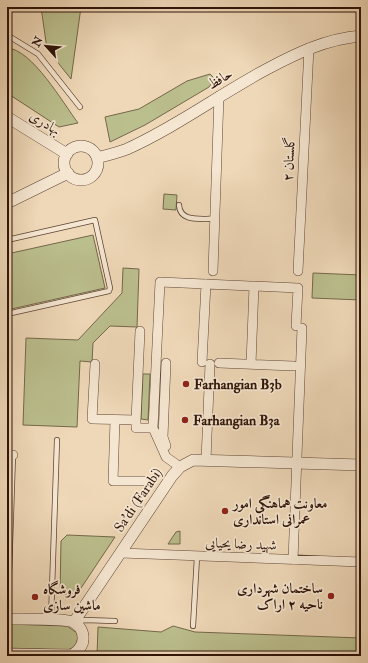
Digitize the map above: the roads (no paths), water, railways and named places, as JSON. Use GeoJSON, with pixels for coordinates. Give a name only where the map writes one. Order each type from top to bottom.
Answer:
{"type":"FeatureCollection","features":[{"type":"Feature","properties":{"kind":"street","name":"حافظ"},"geometry":{"type":"LineString","coordinates":[[97,158],[126,149],[179,121],[219,96],[309,48],[324,42],[361,36]]}},
{"type":"Feature","properties":{"kind":"street","name":"گلستان ۲"},"geometry":{"type":"LineString","coordinates":[[298,271],[309,48]]}},
{"type":"Feature","properties":{"kind":"street"},"geometry":{"type":"LineString","coordinates":[[213,271],[219,96]]}},
{"type":"Feature","properties":{"kind":"street","name":"بهادری"},"geometry":{"type":"LineString","coordinates":[[7,117],[67,154]]}},
{"type":"Feature","properties":{"kind":"street"},"geometry":{"type":"LineString","coordinates":[[83,146],[91,149],[97,158],[97,168],[91,176],[82,180],[72,177],[68,173],[64,164],[67,154],[76,147],[83,146]]}},
{"type":"Feature","properties":{"kind":"street"},"geometry":{"type":"LineString","coordinates":[[7,203],[68,173]]}},
{"type":"Feature","properties":{"kind":"street"},"geometry":{"type":"LineString","coordinates":[[176,464],[163,437],[160,282],[298,288],[299,327],[297,463],[293,560]]}},
{"type":"Feature","properties":{"kind":"street"},"geometry":{"type":"LineString","coordinates":[[206,284],[210,363],[206,460]]}},
{"type":"Feature","properties":{"kind":"street"},"geometry":{"type":"LineString","coordinates":[[251,364],[254,286]]}},
{"type":"Feature","properties":{"kind":"street"},"geometry":{"type":"LineString","coordinates":[[140,331],[136,428],[153,428]]}},
{"type":"Feature","properties":{"kind":"street"},"geometry":{"type":"LineString","coordinates":[[139,360],[161,362]]}},
{"type":"Feature","properties":{"kind":"street"},"geometry":{"type":"LineString","coordinates":[[161,362],[153,428],[166,457],[176,464]]}},
{"type":"Feature","properties":{"kind":"street"},"geometry":{"type":"LineString","coordinates":[[210,363],[294,366]]}},
{"type":"Feature","properties":{"kind":"street"},"geometry":{"type":"LineString","coordinates":[[95,364],[92,419],[136,420]]}},
{"type":"Feature","properties":{"kind":"street"},"geometry":{"type":"LineString","coordinates":[[115,420],[114,480],[148,481]]}},
{"type":"Feature","properties":{"kind":"street","name":"Sa'di (Farabi)"},"geometry":{"type":"LineString","coordinates":[[74,622],[172,476],[176,464],[193,460],[206,460],[361,465]]}},
{"type":"Feature","properties":{"kind":"street","name":"شهید رضا یحیایی"},"geometry":{"type":"LineString","coordinates":[[121,553],[361,562]]}},
{"type":"Feature","properties":{"kind":"street"},"geometry":{"type":"LineString","coordinates":[[7,619],[74,622],[82,630],[83,642],[77,652],[72,655],[56,656],[7,654]]}},
{"type":"Feature","properties":{"kind":"lane"},"geometry":{"type":"LineString","coordinates":[[8,38],[38,54],[80,107]]}},
{"type":"Feature","properties":{"kind":"lane"},"geometry":{"type":"LineString","coordinates":[[179,205],[179,210],[184,216],[191,218],[215,219]]}},
{"type":"Feature","properties":{"kind":"lane"},"geometry":{"type":"LineString","coordinates":[[7,240],[95,220],[110,288],[109,291],[7,314]]}},
{"type":"Feature","properties":{"kind":"lane"},"geometry":{"type":"LineString","coordinates":[[51,620],[57,440]]}},
{"type":"Feature","properties":{"kind":"lane"},"geometry":{"type":"LineString","coordinates":[[9,575],[10,455]]}},
{"type":"Feature","properties":{"kind":"lane"},"geometry":{"type":"LineString","coordinates":[[193,626],[197,557]]}},
{"type":"Feature","properties":{"kind":"lane"},"geometry":{"type":"LineString","coordinates":[[74,622],[85,620],[115,621]]}},
{"type":"Feature","properties":{"kind":"lane"},"geometry":{"type":"LineString","coordinates":[[83,642],[83,656]]}},
{"type":"Feature","properties":{"kind":"place","name":"Farhangian B3b"},"geometry":{"type":"Point","coordinates":[186,384]}},
{"type":"Feature","properties":{"kind":"place","name":"Farhangian B3a"},"geometry":{"type":"Point","coordinates":[185,420]}},
{"type":"Feature","properties":{"kind":"place","name":"معاونت هماهنگی امور عمرانی استانداری"},"geometry":{"type":"Point","coordinates":[225,511]}},
{"type":"Feature","properties":{"kind":"place","name":"ساختمان شهرداری ناحیه ۲ اراک"},"geometry":{"type":"Point","coordinates":[331,596]}},
{"type":"Feature","properties":{"kind":"place","name":"فروشگاه ماشین سازی"},"geometry":{"type":"Point","coordinates":[35,597]}}]}
